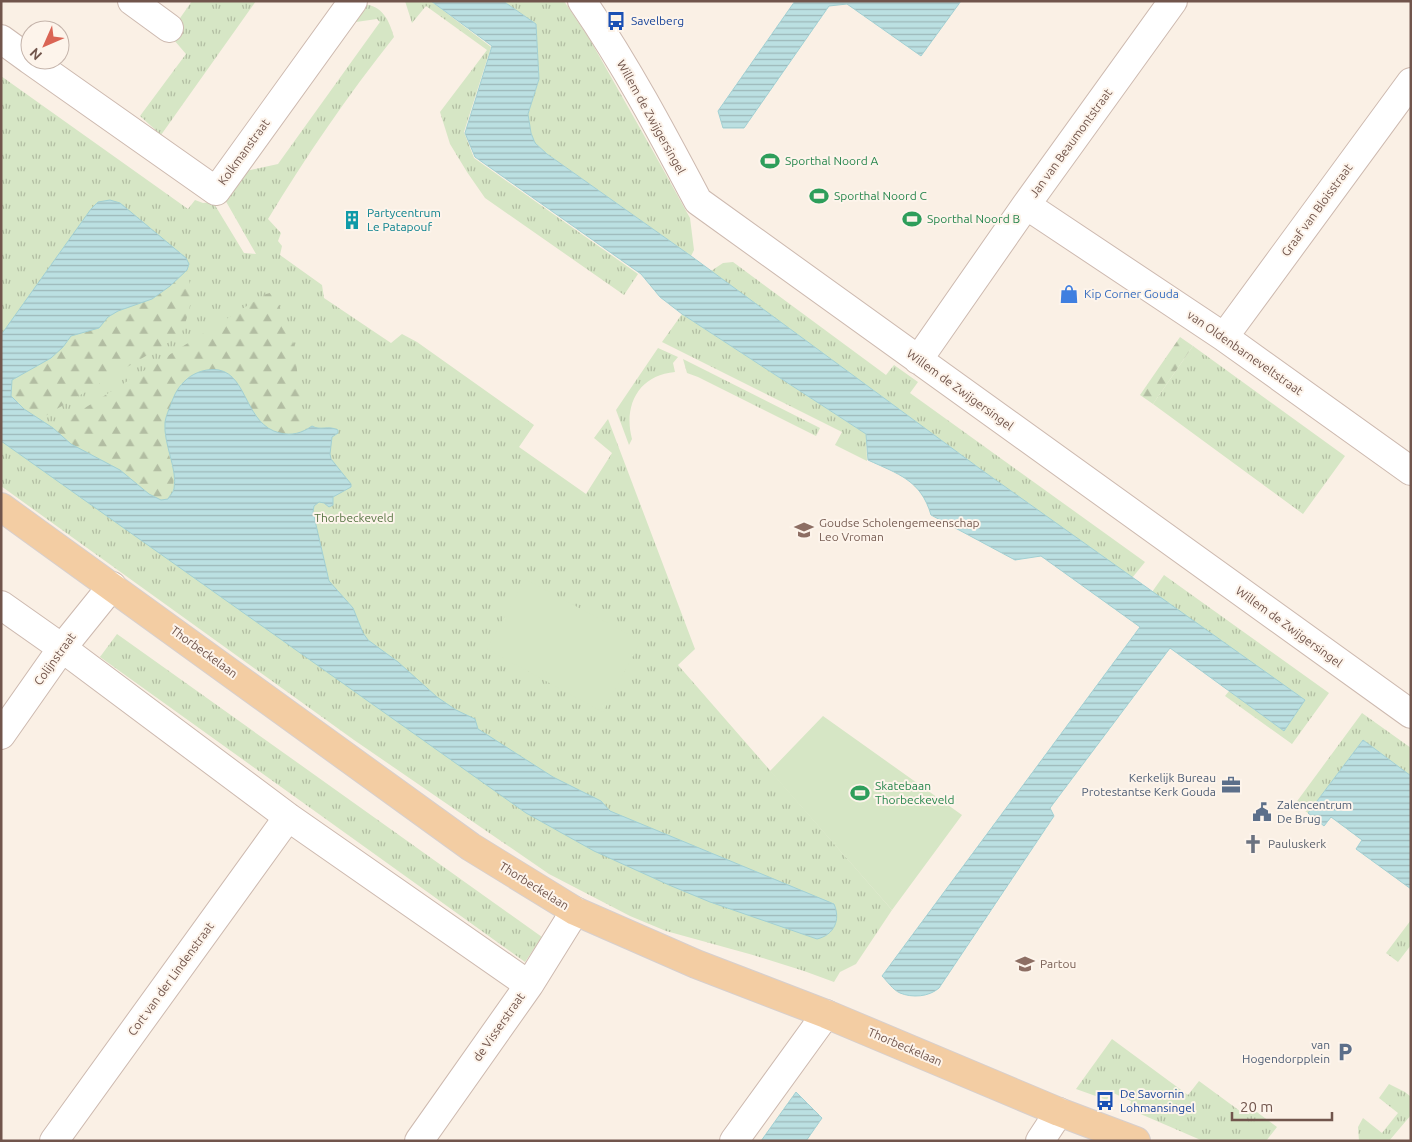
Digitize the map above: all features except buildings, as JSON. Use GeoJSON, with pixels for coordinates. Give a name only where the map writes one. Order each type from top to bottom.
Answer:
{"type":"FeatureCollection","features":[{"type":"Feature","properties":{"kind":"main road","name":"Thorbeckelaan"},"geometry":{"type":"LineString","coordinates":[[1,506],[471,847],[575,911],[696,964],[826,1014],[1059,1112],[1136,1141]]}},
{"type":"Feature","properties":{"kind":"street"},"geometry":{"type":"LineString","coordinates":[[132,1],[168,28]]}},
{"type":"Feature","properties":{"kind":"street","name":"Kolkmanstraat"},"geometry":{"type":"LineString","coordinates":[[44,70],[216,191],[353,1]]}},
{"type":"Feature","properties":{"kind":"street","name":"Willem de Zwijgersingel"},"geometry":{"type":"LineString","coordinates":[[582,1],[602,29],[654,119],[698,201],[1411,714]]}},
{"type":"Feature","properties":{"kind":"street","name":"Jan van Beaumontstraat"},"geometry":{"type":"LineString","coordinates":[[918,360],[1026,205],[1173,1]]}},
{"type":"Feature","properties":{"kind":"street","name":"Kolkmanstraat"},"geometry":{"type":"LineString","coordinates":[[1,39],[20,53]]}},
{"type":"Feature","properties":{"kind":"street","name":"Graaf van Bloisstraat"},"geometry":{"type":"LineString","coordinates":[[1224,337],[1411,82]]}},
{"type":"Feature","properties":{"kind":"street","name":"van Oldenbarneveltstraat"},"geometry":{"type":"LineString","coordinates":[[1026,205],[1224,337],[1409,467]]}},
{"type":"Feature","properties":{"kind":"street","name":"Colijnstraat"},"geometry":{"type":"LineString","coordinates":[[1,735],[62,648],[112,586]]}},
{"type":"Feature","properties":{"kind":"street"},"geometry":{"type":"LineString","coordinates":[[1,605],[62,648],[288,817],[529,984]]}},
{"type":"Feature","properties":{"kind":"street","name":"Cort van der Lindenstraat"},"geometry":{"type":"LineString","coordinates":[[54,1141],[288,817]]}},
{"type":"Feature","properties":{"kind":"street","name":"de Visserstraat"},"geometry":{"type":"LineString","coordinates":[[419,1141],[529,984],[575,911]]}},
{"type":"Feature","properties":{"kind":"street"},"geometry":{"type":"LineString","coordinates":[[734,1141],[826,1014]]}},
{"type":"Feature","properties":{"kind":"street"},"geometry":{"type":"LineString","coordinates":[[1040,1141],[1059,1112]]}},
{"type":"Feature","properties":{"kind":"green space"},"geometry":{"type":"Polygon","coordinates":[[[192,1],[256,1],[161,135],[140,116],[186,54],[174,40],[184,27],[178,21],[192,1]]]}},
{"type":"Feature","properties":{"kind":"green space"},"geometry":{"type":"Polygon","coordinates":[[[405,1],[431,1],[491,47],[464,132],[474,158],[638,274],[624,295],[485,198],[450,144],[440,112],[487,50],[426,6],[412,23],[405,1]]]}},
{"type":"Feature","properties":{"kind":"green space"},"geometry":{"type":"Polygon","coordinates":[[[503,1],[564,1],[589,38],[690,218],[694,250],[691,256],[547,154],[535,143],[531,133],[528,114],[539,79],[536,24],[503,1]]]}},
{"type":"Feature","properties":{"kind":"green space","name":"Thorbeckeveld"},"geometry":{"type":"Polygon","coordinates":[[[363,4],[376,8],[384,15],[394,37],[328,126],[268,219],[281,233],[278,241],[282,246],[280,255],[322,285],[324,298],[391,343],[402,334],[417,342],[534,425],[519,447],[586,494],[612,453],[594,438],[608,419],[695,649],[678,665],[892,910],[856,964],[840,972],[834,982],[753,955],[666,931],[630,916],[549,874],[354,740],[1,486],[1,76],[188,209],[195,200],[203,203],[213,202],[244,253],[256,254],[224,198],[246,171],[278,164],[380,22],[377,19],[349,23],[363,4]]]}},
{"type":"Feature","properties":{"kind":"green space"},"geometry":{"type":"Polygon","coordinates":[[[733,262],[886,375],[894,365],[918,382],[910,393],[1145,562],[1132,578],[711,271],[723,263],[733,262]]]}},
{"type":"Feature","properties":{"kind":"green space"},"geometry":{"type":"Polygon","coordinates":[[[187,270],[191,296],[181,335],[40,419],[24,409],[11,396],[12,380],[63,347],[71,336],[99,328],[108,317],[118,311],[152,299],[187,270]]]}},
{"type":"Feature","properties":{"kind":"green space"},"geometry":{"type":"Polygon","coordinates":[[[270,293],[278,303],[294,344],[304,431],[288,434],[274,432],[262,424],[252,411],[166,444],[174,479],[168,499],[161,500],[149,494],[120,470],[71,444],[53,428],[266,294],[270,293]]]}},
{"type":"Feature","properties":{"kind":"green space"},"geometry":{"type":"Polygon","coordinates":[[[682,314],[866,434],[867,461],[835,445],[842,432],[662,342],[682,314]]]}},
{"type":"Feature","properties":{"kind":"green space"},"geometry":{"type":"Polygon","coordinates":[[[1180,337],[1193,346],[1153,404],[1140,395],[1180,337]]]}},
{"type":"Feature","properties":{"kind":"green space"},"geometry":{"type":"Polygon","coordinates":[[[1193,346],[1345,456],[1303,514],[1153,404],[1193,346]]]}},
{"type":"Feature","properties":{"kind":"green space"},"geometry":{"type":"Polygon","coordinates":[[[658,348],[678,357],[673,363],[675,372],[662,374],[652,379],[637,394],[632,404],[630,415],[632,439],[629,445],[616,410],[658,348]]]}},
{"type":"Feature","properties":{"kind":"green space"},"geometry":{"type":"Polygon","coordinates":[[[683,359],[820,428],[816,436],[687,373],[683,359]]]}},
{"type":"Feature","properties":{"kind":"green space"},"geometry":{"type":"Polygon","coordinates":[[[1164,575],[1329,693],[1292,744],[1225,696],[1229,691],[1284,730],[1152,592],[1164,575]]]}},
{"type":"Feature","properties":{"kind":"green space"},"geometry":{"type":"Polygon","coordinates":[[[525,579],[641,641],[603,712],[487,649],[525,579]]]}},
{"type":"Feature","properties":{"kind":"green space"},"geometry":{"type":"Polygon","coordinates":[[[117,634],[542,937],[525,962],[100,657],[117,634]]]}},
{"type":"Feature","properties":{"kind":"green space"},"geometry":{"type":"Polygon","coordinates":[[[1362,713],[1411,748],[1411,776],[1363,740],[1308,813],[1295,804],[1362,713]]]}},
{"type":"Feature","properties":{"kind":"green space","name":"Skatebaan Thorbeckeveld"},"geometry":{"type":"Polygon","coordinates":[[[823,716],[962,815],[892,910],[770,771],[823,716]]]}},
{"type":"Feature","properties":{"kind":"green space"},"geometry":{"type":"Polygon","coordinates":[[[1411,920],[1411,945],[1398,962],[1386,953],[1411,920]]]}},
{"type":"Feature","properties":{"kind":"green space"},"geometry":{"type":"Polygon","coordinates":[[[1112,1039],[1188,1095],[1199,1081],[1244,1114],[1250,1107],[1277,1127],[1266,1141],[1203,1141],[1129,1109],[1131,1101],[1111,1092],[1107,1100],[1076,1089],[1112,1039]]]}},
{"type":"Feature","properties":{"kind":"green space"},"geometry":{"type":"Polygon","coordinates":[[[1389,1084],[1411,1097],[1411,1115],[1389,1141],[1359,1141],[1358,1127],[1363,1118],[1382,1133],[1398,1113],[1379,1098],[1389,1084]]]}},
{"type":"Feature","properties":{"kind":"water"},"geometry":{"type":"Polygon","coordinates":[[[431,1],[503,1],[536,24],[539,79],[528,114],[531,133],[535,143],[547,154],[691,256],[983,471],[1305,700],[1284,731],[1170,648],[1050,808],[1054,816],[939,988],[925,995],[915,996],[905,995],[895,990],[882,976],[1140,627],[1041,556],[1015,560],[931,515],[927,503],[915,486],[898,474],[868,460],[866,434],[682,314],[660,297],[641,274],[475,157],[465,133],[492,46],[431,1]]]}},
{"type":"Feature","properties":{"kind":"water"},"geometry":{"type":"Polygon","coordinates":[[[795,1],[961,1],[921,56],[847,4],[829,6],[744,128],[723,128],[718,111],[795,1]]]}},
{"type":"Feature","properties":{"kind":"water"},"geometry":{"type":"Polygon","coordinates":[[[110,200],[120,203],[186,258],[189,264],[187,270],[152,299],[118,311],[108,317],[99,328],[71,336],[51,358],[12,380],[11,396],[24,409],[53,428],[71,444],[120,470],[149,494],[161,500],[168,499],[175,481],[166,439],[166,417],[179,388],[187,379],[198,373],[206,370],[219,370],[229,374],[242,390],[260,421],[280,433],[297,433],[312,426],[338,430],[338,433],[332,437],[331,459],[351,484],[351,487],[333,497],[333,505],[329,507],[319,502],[314,506],[313,512],[329,581],[353,608],[363,633],[368,640],[398,662],[437,697],[456,710],[475,719],[478,729],[553,777],[601,801],[610,811],[834,904],[837,916],[836,921],[828,934],[817,939],[710,902],[594,851],[526,813],[1,441],[1,335],[91,209],[98,202],[110,200]]]}},
{"type":"Feature","properties":{"kind":"water"},"geometry":{"type":"Polygon","coordinates":[[[1363,740],[1411,776],[1411,889],[1356,849],[1362,840],[1331,817],[1324,826],[1308,813],[1363,740]]]}},
{"type":"Feature","properties":{"kind":"water"},"geometry":{"type":"Polygon","coordinates":[[[796,1092],[822,1118],[806,1141],[761,1141],[796,1092]]]}},
{"type":"Feature","properties":{"kind":"place","name":"Savelberg"},"geometry":{"type":"Point","coordinates":[616,21]}},
{"type":"Feature","properties":{"kind":"place","name":"Sporthal Noord A"},"geometry":{"type":"Point","coordinates":[770,161]}},
{"type":"Feature","properties":{"kind":"place","name":"Sporthal Noord C"},"geometry":{"type":"Point","coordinates":[819,196]}},
{"type":"Feature","properties":{"kind":"place","name":"Sporthal Noord B"},"geometry":{"type":"Point","coordinates":[912,219]}},
{"type":"Feature","properties":{"kind":"place","name":"Partycentrum Le Patapouf"},"geometry":{"type":"Point","coordinates":[352,220]}},
{"type":"Feature","properties":{"kind":"place","name":"Kip Corner Gouda"},"geometry":{"type":"Point","coordinates":[1069,294]}},
{"type":"Feature","properties":{"kind":"place","name":"Goudse Scholengemeenschap Leo Vroman"},"geometry":{"type":"Point","coordinates":[804,530]}},
{"type":"Feature","properties":{"kind":"place","name":"Kerkelijk Bureau Protestantse Kerk Gouda"},"geometry":{"type":"Point","coordinates":[1231,785]}},
{"type":"Feature","properties":{"kind":"place","name":"Skatebaan Thorbeckeveld"},"geometry":{"type":"Point","coordinates":[860,793]}},
{"type":"Feature","properties":{"kind":"place","name":"Zalencentrum De Brug"},"geometry":{"type":"Point","coordinates":[1262,812]}},
{"type":"Feature","properties":{"kind":"place","name":"Pauluskerk"},"geometry":{"type":"Point","coordinates":[1253,844]}},
{"type":"Feature","properties":{"kind":"place","name":"Partou"},"geometry":{"type":"Point","coordinates":[1025,964]}},
{"type":"Feature","properties":{"kind":"place","name":"van Hogendorpplein"},"geometry":{"type":"Point","coordinates":[1345,1052]}},
{"type":"Feature","properties":{"kind":"place","name":"De Savornin Lohmansingel"},"geometry":{"type":"Point","coordinates":[1105,1101]}}]}
